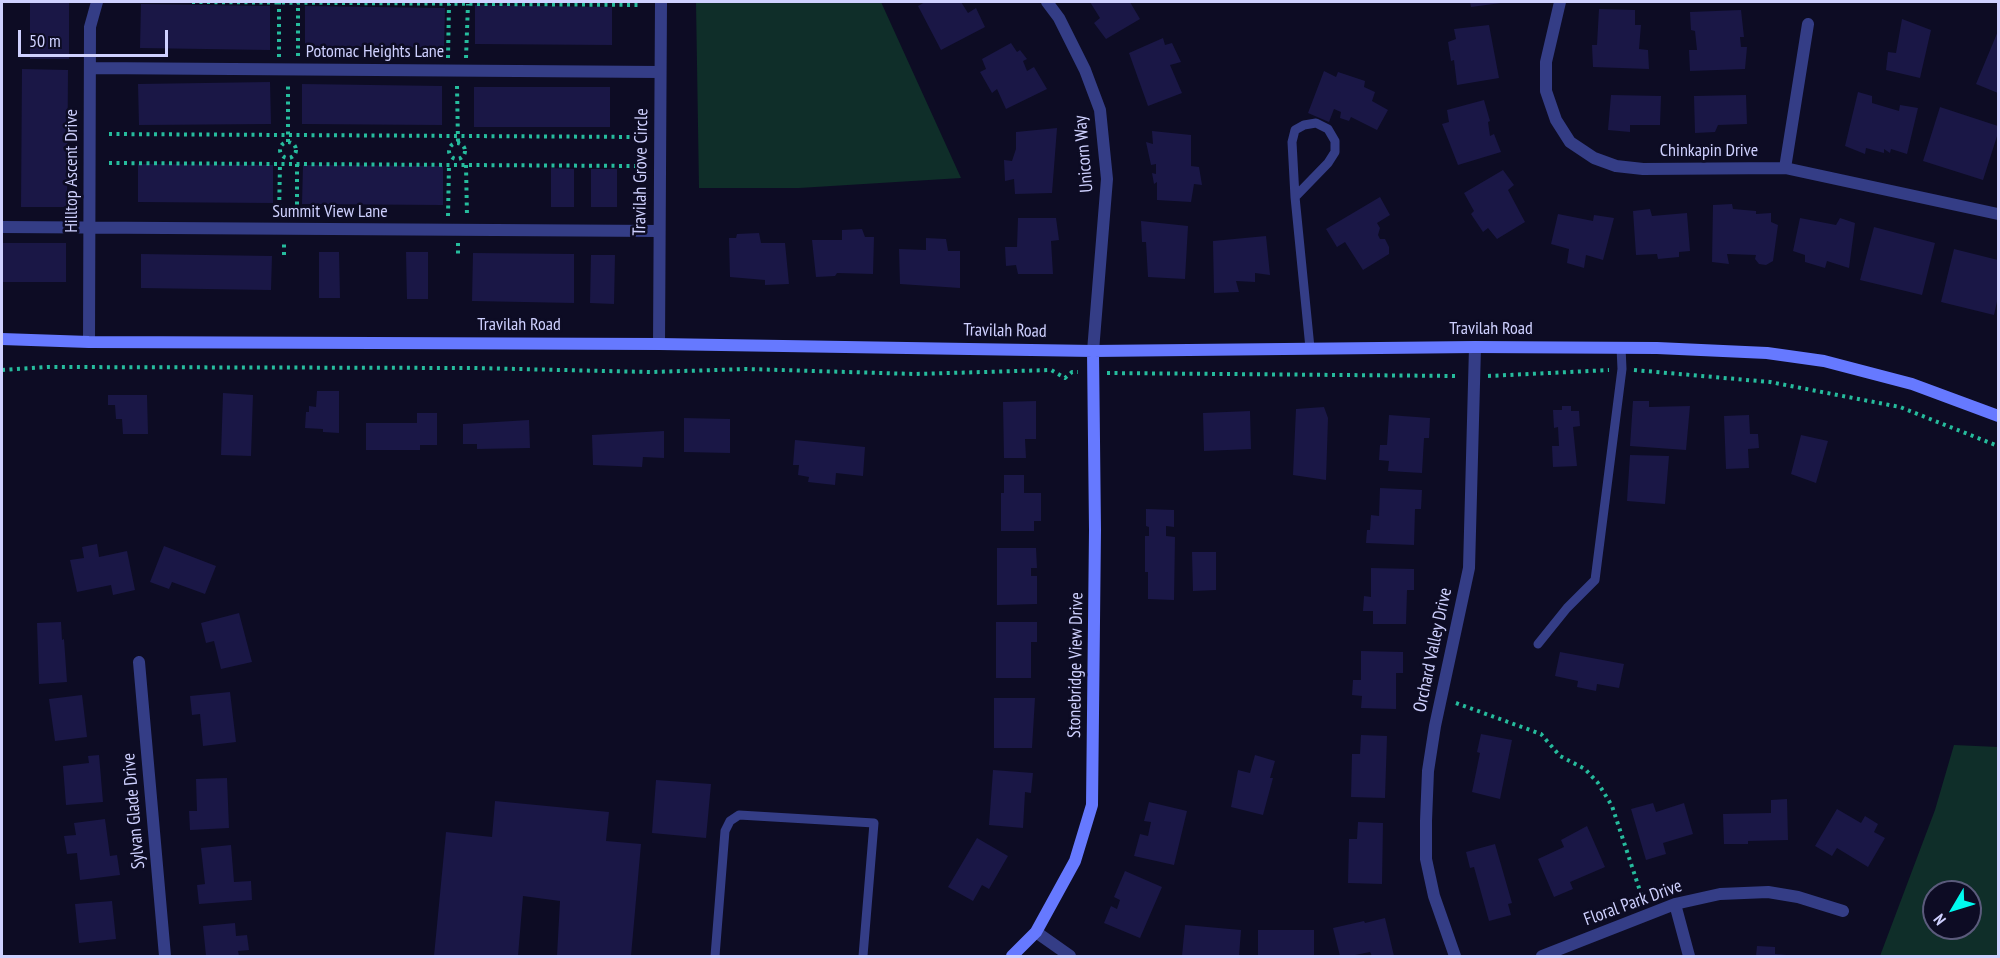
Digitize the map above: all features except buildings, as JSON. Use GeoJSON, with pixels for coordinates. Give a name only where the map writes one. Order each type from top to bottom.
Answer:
{"type":"FeatureCollection","features":[{"type":"Feature","properties":{"kind":"main road","name":"Travilah Road"},"geometry":{"type":"LineString","coordinates":[[2,339],[88,342],[659,344],[1093,351],[1621,347],[1767,353],[1824,361],[1912,384],[1998,416]]}},
{"type":"Feature","properties":{"kind":"main road","name":"Stonebridge View Drive"},"geometry":{"type":"LineString","coordinates":[[1012,957],[1036,932],[1075,861],[1092,805],[1095,530],[1093,351]]}},
{"type":"Feature","properties":{"kind":"street","name":"Hilltop Ascent Drive"},"geometry":{"type":"LineString","coordinates":[[88,342],[90,27],[97,2]]}},
{"type":"Feature","properties":{"kind":"street","name":"Travilah Grove Circle"},"geometry":{"type":"LineString","coordinates":[[659,344],[661,2]]}},
{"type":"Feature","properties":{"kind":"street","name":"Unicorn Way"},"geometry":{"type":"LineString","coordinates":[[1047,2],[1059,18],[1085,70],[1100,110],[1107,179],[1093,351]]}},
{"type":"Feature","properties":{"kind":"street","name":"Chinkapin Drive"},"geometry":{"type":"LineString","coordinates":[[1560,2],[1546,62],[1546,91],[1556,120],[1570,142],[1594,158],[1616,166],[1643,170],[1785,168],[1998,213]]}},
{"type":"Feature","properties":{"kind":"street"},"geometry":{"type":"LineString","coordinates":[[1785,168],[1808,24]]}},
{"type":"Feature","properties":{"kind":"street","name":"Potomac Heights Lane"},"geometry":{"type":"LineString","coordinates":[[90,68],[660,72]]}},
{"type":"Feature","properties":{"kind":"street","name":"Summit View Lane"},"geometry":{"type":"LineString","coordinates":[[2,227],[658,231]]}},
{"type":"Feature","properties":{"kind":"street","name":"Orchard Valley Drive"},"geometry":{"type":"LineString","coordinates":[[1455,957],[1434,896],[1426,859],[1428,771],[1469,568],[1475,347]]}},
{"type":"Feature","properties":{"kind":"street","name":"Sylvan Glade Drive"},"geometry":{"type":"LineString","coordinates":[[139,662],[165,957]]}},
{"type":"Feature","properties":{"kind":"street","name":"Floral Park Drive"},"geometry":{"type":"LineString","coordinates":[[1542,957],[1675,904],[1720,894],[1768,892],[1798,897],[1843,911]]}},
{"type":"Feature","properties":{"kind":"street"},"geometry":{"type":"LineString","coordinates":[[1675,904],[1689,957]]}},
{"type":"Feature","properties":{"kind":"street"},"geometry":{"type":"LineString","coordinates":[[1036,932],[1070,957]]}},
{"type":"Feature","properties":{"kind":"lane"},"geometry":{"type":"LineString","coordinates":[[1295,197],[1328,163],[1335,152],[1335,141],[1328,129],[1316,123],[1304,125],[1295,130],[1292,142],[1295,197],[1310,348]]}},
{"type":"Feature","properties":{"kind":"lane"},"geometry":{"type":"LineString","coordinates":[[1538,644],[1567,608],[1595,580],[1622,369],[1621,347]]}},
{"type":"Feature","properties":{"kind":"lane"},"geometry":{"type":"LineString","coordinates":[[715,957],[725,831],[730,821],[739,815],[874,823],[863,957]]}},
{"type":"Feature","properties":{"kind":"path"},"geometry":{"type":"LineString","coordinates":[[192,2],[642,5]]}},
{"type":"Feature","properties":{"kind":"path"},"geometry":{"type":"LineString","coordinates":[[279,3],[279,60]]}},
{"type":"Feature","properties":{"kind":"path"},"geometry":{"type":"LineString","coordinates":[[298,3],[298,60]]}},
{"type":"Feature","properties":{"kind":"path"},"geometry":{"type":"LineString","coordinates":[[448,61],[449,4]]}},
{"type":"Feature","properties":{"kind":"path"},"geometry":{"type":"LineString","coordinates":[[466,61],[468,4]]}},
{"type":"Feature","properties":{"kind":"path"},"geometry":{"type":"LineString","coordinates":[[288,79],[288,142]]}},
{"type":"Feature","properties":{"kind":"path"},"geometry":{"type":"LineString","coordinates":[[457,80],[458,143]]}},
{"type":"Feature","properties":{"kind":"path"},"geometry":{"type":"LineString","coordinates":[[109,134],[641,137]]}},
{"type":"Feature","properties":{"kind":"path"},"geometry":{"type":"LineString","coordinates":[[288,142],[296,149],[293,156],[288,158],[283,156],[280,149],[282,144],[288,142]]}},
{"type":"Feature","properties":{"kind":"path"},"geometry":{"type":"LineString","coordinates":[[458,143],[466,150],[463,157],[458,159],[451,156],[449,151],[453,144],[458,143]]}},
{"type":"Feature","properties":{"kind":"path"},"geometry":{"type":"LineString","coordinates":[[288,158],[288,164]]}},
{"type":"Feature","properties":{"kind":"path"},"geometry":{"type":"LineString","coordinates":[[458,159],[458,165]]}},
{"type":"Feature","properties":{"kind":"path"},"geometry":{"type":"LineString","coordinates":[[109,162],[641,166]]}},
{"type":"Feature","properties":{"kind":"path"},"geometry":{"type":"LineString","coordinates":[[279,219],[280,164]]}},
{"type":"Feature","properties":{"kind":"path"},"geometry":{"type":"LineString","coordinates":[[297,164],[297,219]]}},
{"type":"Feature","properties":{"kind":"path"},"geometry":{"type":"LineString","coordinates":[[448,165],[448,220]]}},
{"type":"Feature","properties":{"kind":"path"},"geometry":{"type":"LineString","coordinates":[[466,165],[467,220]]}},
{"type":"Feature","properties":{"kind":"path"},"geometry":{"type":"LineString","coordinates":[[284,239],[284,255]]}},
{"type":"Feature","properties":{"kind":"path"},"geometry":{"type":"LineString","coordinates":[[2,370],[48,367],[473,368],[651,372],[747,369],[915,374],[1052,370],[1065,378],[1072,372],[1475,376],[1622,369],[1770,382],[1900,407],[1998,446]]}},
{"type":"Feature","properties":{"kind":"path"},"geometry":{"type":"LineString","coordinates":[[1441,698],[1541,734],[1560,756],[1585,769],[1598,783],[1612,806],[1648,915]]}},
{"type":"Feature","properties":{"kind":"green space"},"geometry":{"type":"Polygon","coordinates":[[[696,2],[881,2],[961,178],[799,188],[699,188],[696,2]]]}},
{"type":"Feature","properties":{"kind":"green space"},"geometry":{"type":"Polygon","coordinates":[[[1954,745],[1998,747],[1998,956],[1880,956],[1935,810],[1954,745]]]}}]}
